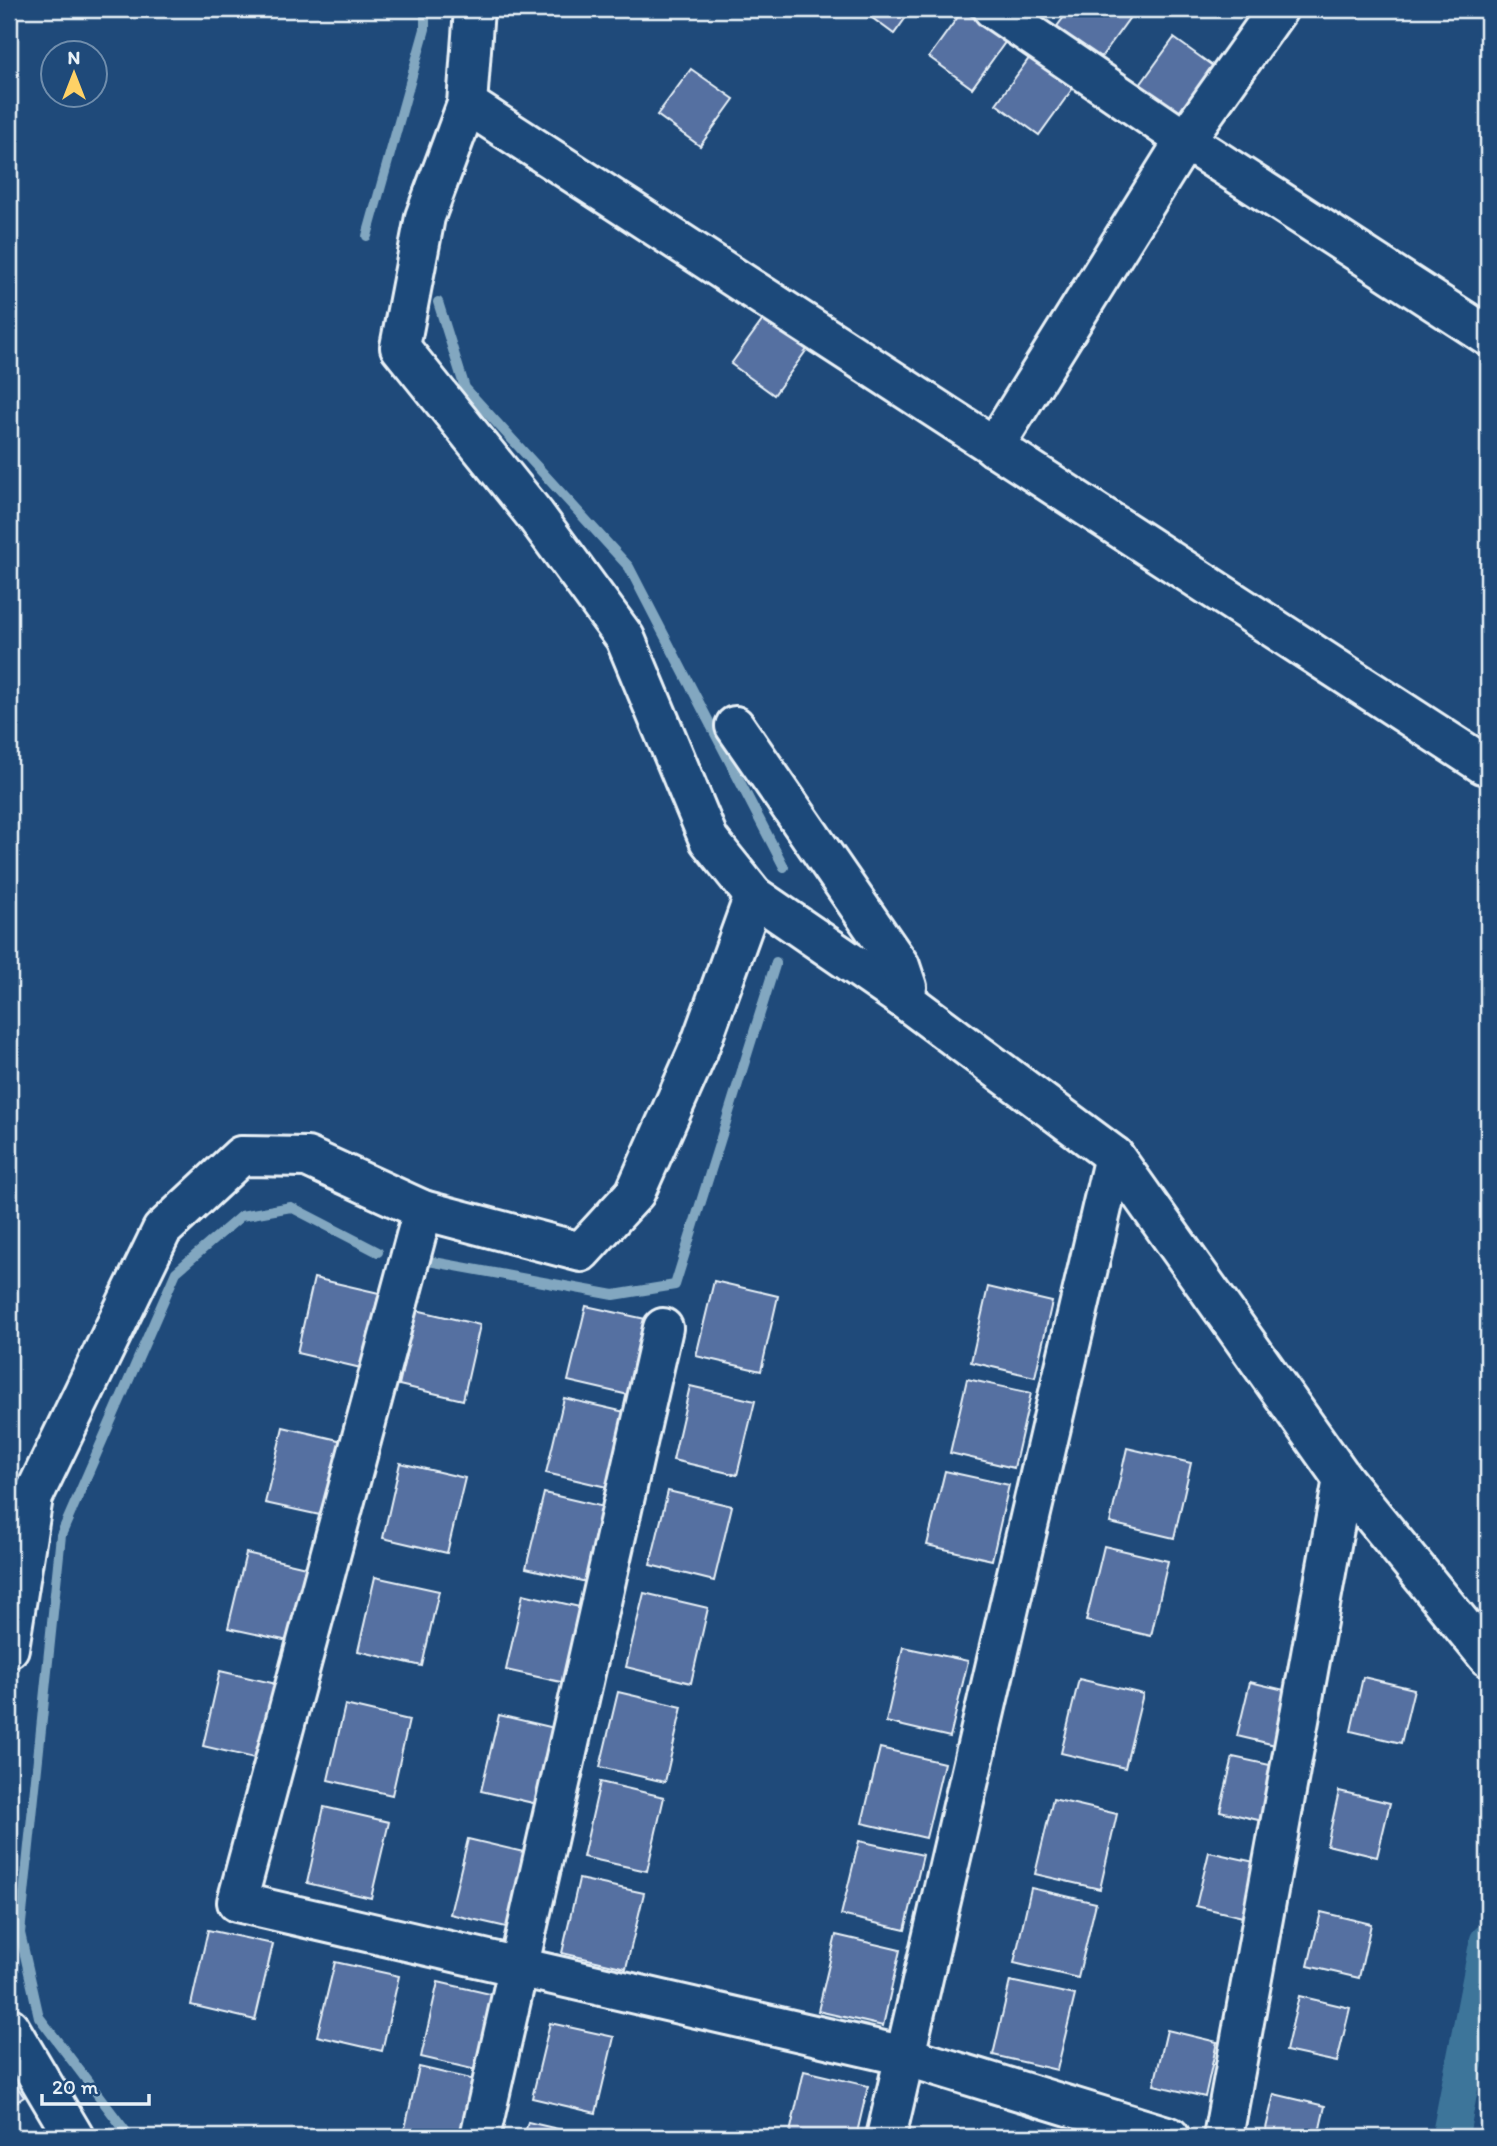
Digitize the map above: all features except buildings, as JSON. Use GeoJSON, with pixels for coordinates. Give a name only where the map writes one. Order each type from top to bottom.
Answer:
{"type":"FeatureCollection","features":[{"type":"Feature","properties":{"kind":"street"},"geometry":{"type":"LineString","coordinates":[[474,9],[467,104],[425,217],[400,347],[535,514],[625,638],[709,840],[754,896],[901,997],[1114,1156],[1343,1479],[1488,1657]]}},
{"type":"Feature","properties":{"kind":"street"},"geometry":{"type":"LineString","coordinates":[[993,9],[1185,140],[1488,336]]}},
{"type":"Feature","properties":{"kind":"street"},"geometry":{"type":"LineString","coordinates":[[994,447],[1185,140],[1278,9]]}},
{"type":"Feature","properties":{"kind":"street"},"geometry":{"type":"LineString","coordinates":[[467,104],[1483,764]]}},
{"type":"Feature","properties":{"kind":"street"},"geometry":{"type":"LineString","coordinates":[[735,726],[900,966],[907,987],[901,997]]}},
{"type":"Feature","properties":{"kind":"street"},"geometry":{"type":"LineString","coordinates":[[9,1648],[33,1497],[162,1230],[241,1156],[307,1157],[423,1210],[581,1252],[635,1193],[698,1051],[754,896]]}},
{"type":"Feature","properties":{"kind":"street"},"geometry":{"type":"LineString","coordinates":[[886,2137],[1114,1156]]}},
{"type":"Feature","properties":{"kind":"street"},"geometry":{"type":"LineString","coordinates":[[423,1210],[237,1902],[905,2056],[1170,2137]]}},
{"type":"Feature","properties":{"kind":"street"},"geometry":{"type":"LineString","coordinates":[[480,2137],[663,1328]]}},
{"type":"Feature","properties":{"kind":"street"},"geometry":{"type":"LineString","coordinates":[[1223,2137],[1343,1479]]}},
{"type":"Feature","properties":{"kind":"street"},"geometry":{"type":"LineString","coordinates":[[9,2026],[74,2137]]}},
{"type":"Feature","properties":{"kind":"waterway"},"geometry":{"type":"LineString","coordinates":[[367,236],[425,29],[425,9]]}},
{"type":"Feature","properties":{"kind":"waterway"},"geometry":{"type":"LineString","coordinates":[[438,302],[465,388],[629,567],[784,867]]}},
{"type":"Feature","properties":{"kind":"waterway"},"geometry":{"type":"LineString","coordinates":[[423,1260],[614,1295],[675,1285],[776,962]]}},
{"type":"Feature","properties":{"kind":"waterway"},"geometry":{"type":"LineString","coordinates":[[130,2137],[39,2017],[20,1933],[61,1535],[176,1272],[241,1216],[291,1207],[378,1252]]}},
{"type":"Feature","properties":{"kind":"waterway"},"geometry":{"type":"LineString","coordinates":[[1450,2137],[1488,1942]]}}]}
